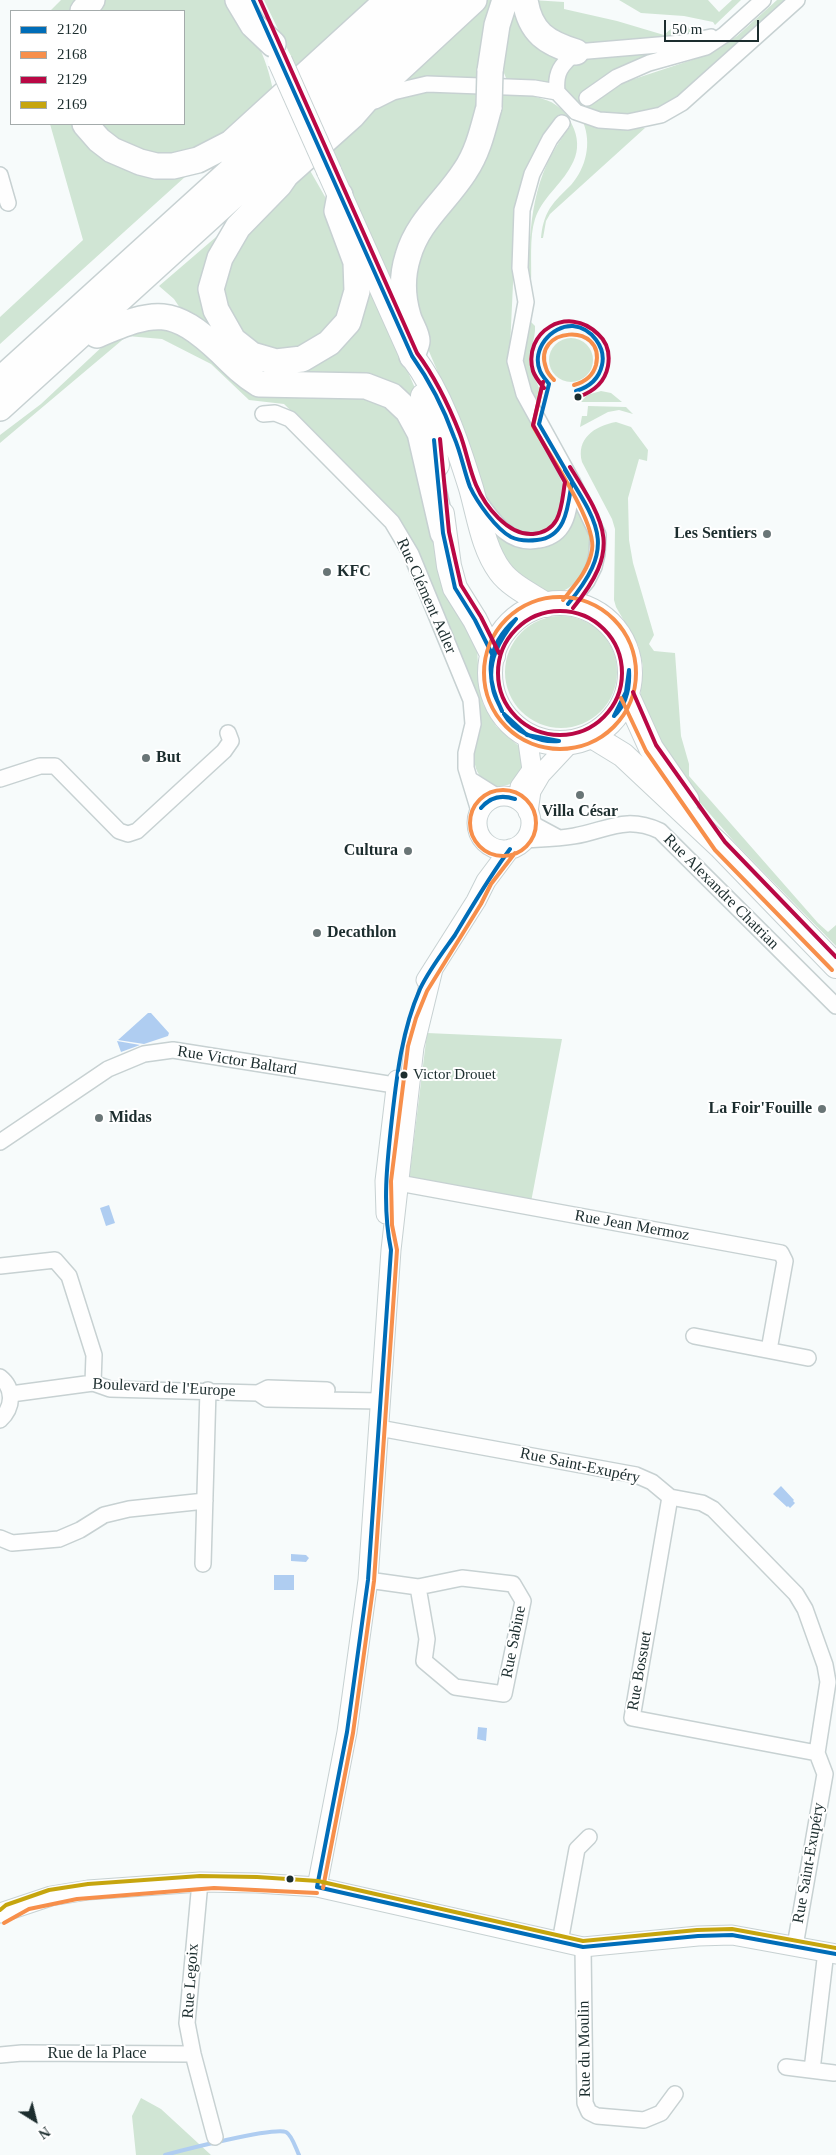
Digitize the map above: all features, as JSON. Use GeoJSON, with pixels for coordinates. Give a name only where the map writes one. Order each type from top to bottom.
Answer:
{"type":"FeatureCollection","features":[{"type":"Feature","properties":{"kind":"highway"},"geometry":{"type":"LineString","coordinates":[[84,10],[92,0]]}},
{"type":"Feature","properties":{"kind":"highway"},"geometry":{"type":"LineString","coordinates":[[238,0],[253,25],[276,52]]}},
{"type":"Feature","properties":{"kind":"highway"},"geometry":{"type":"LineString","coordinates":[[0,380],[420,0]]}},
{"type":"Feature","properties":{"kind":"highway"},"geometry":{"type":"LineString","coordinates":[[0,408],[449,0]]}},
{"type":"Feature","properties":{"kind":"highway"},"geometry":{"type":"LineString","coordinates":[[340,195],[337,211],[356,262],[357,291],[348,322],[329,343],[302,359],[276,362],[252,355],[233,340],[216,310],[211,289],[220,258],[238,227],[280,185],[286,175],[352,116],[366,100],[474,0]]}},
{"type":"Feature","properties":{"kind":"highway"},"geometry":{"type":"LineString","coordinates":[[412,356],[417,341],[403,294],[408,256],[414,238],[424,220],[466,170],[480,140],[489,107],[490,71],[497,25],[505,0]]}},
{"type":"Feature","properties":{"kind":"highway"},"geometry":{"type":"LineString","coordinates":[[525,0],[530,18],[541,37],[554,45],[576,52]]}},
{"type":"Feature","properties":{"kind":"highway"},"geometry":{"type":"LineString","coordinates":[[86,125],[99,140],[112,150],[140,162],[156,166],[185,164],[231,143],[385,2]]}},
{"type":"Feature","properties":{"kind":"highway"},"geometry":{"type":"LineString","coordinates":[[0,360],[228,151],[231,143]]}},
{"type":"Feature","properties":{"kind":"highway"},"geometry":{"type":"LineString","coordinates":[[0,422],[275,179],[286,175]]}},
{"type":"Feature","properties":{"kind":"highway"},"geometry":{"type":"LineString","coordinates":[[97,335],[124,323],[158,316],[181,321],[202,334],[247,377],[259,384],[366,386],[392,396],[408,411],[420,433],[443,533]]}},
{"type":"Feature","properties":{"kind":"main road"},"geometry":{"type":"LineString","coordinates":[[253,0],[412,356],[422,370],[454,436],[484,538],[500,572],[509,581],[557,604],[596,613],[610,624],[618,634],[629,657],[630,683],[627,695],[613,719],[592,736],[570,742],[555,743],[527,735],[506,717],[496,702],[490,675],[492,656],[508,627],[525,613],[557,604]]}},
{"type":"Feature","properties":{"kind":"main road"},"geometry":{"type":"LineString","coordinates":[[412,356],[414,373],[428,408],[436,447],[443,533],[449,566],[455,588],[475,620],[492,656]]}},
{"type":"Feature","properties":{"kind":"main road"},"geometry":{"type":"LineString","coordinates":[[627,695],[651,748],[720,846]]}},
{"type":"Feature","properties":{"kind":"main road"},"geometry":{"type":"LineString","coordinates":[[592,736],[623,755],[720,846],[833,959]]}},
{"type":"Feature","properties":{"kind":"street"},"geometry":{"type":"LineString","coordinates":[[587,98],[617,77],[649,64],[706,47],[763,0]]}},
{"type":"Feature","properties":{"kind":"street"},"geometry":{"type":"LineString","coordinates":[[724,34],[682,43],[576,52],[564,63],[555,78],[557,92],[576,112],[599,120],[628,122],[661,114],[682,104],[797,0]]}},
{"type":"Feature","properties":{"kind":"street"},"geometry":{"type":"LineString","coordinates":[[352,116],[392,92],[428,84],[505,86],[557,92]]}},
{"type":"Feature","properties":{"kind":"street"},"geometry":{"type":"LineString","coordinates":[[557,604],[587,581],[594,567],[599,544],[598,535],[572,481],[524,394],[515,361],[526,302],[520,268],[522,210],[532,174],[550,139],[562,123]]}},
{"type":"Feature","properties":{"kind":"street"},"geometry":{"type":"LineString","coordinates":[[0,175],[8,203]]}},
{"type":"Feature","properties":{"kind":"street","name":"Rue Clément Adler"},"geometry":{"type":"LineString","coordinates":[[263,414],[275,413],[290,419],[392,522],[411,554],[471,700],[473,724],[466,752],[466,768],[479,811]]}},
{"type":"Feature","properties":{"kind":"street"},"geometry":{"type":"LineString","coordinates":[[471,489],[494,523],[511,537],[524,541],[536,541],[546,539],[562,526],[566,515],[572,481]]}},
{"type":"Feature","properties":{"kind":"street"},"geometry":{"type":"LineString","coordinates":[[0,780],[40,766],[55,766],[119,831],[128,834],[137,831],[224,751],[231,741],[228,733]]}},
{"type":"Feature","properties":{"kind":"street"},"geometry":{"type":"LineString","coordinates":[[523,831],[494,848],[481,838],[477,829],[479,811],[487,802],[503,797],[524,784],[532,770],[527,735]]}},
{"type":"Feature","properties":{"kind":"street"},"geometry":{"type":"LineString","coordinates":[[317,1888],[347,1732],[368,1580],[391,1250],[392,1182],[402,1086],[414,1048],[432,969],[476,901],[486,881],[523,831],[531,791],[541,774],[570,742]]}},
{"type":"Feature","properties":{"kind":"street"},"geometry":{"type":"LineString","coordinates":[[470,780],[503,797],[517,799],[523,831]]}},
{"type":"Feature","properties":{"kind":"street","name":"Rue Alexandre Chatrian"},"geometry":{"type":"LineString","coordinates":[[523,831],[557,837],[573,837],[623,824],[646,825],[660,831],[836,1006]]}},
{"type":"Feature","properties":{"kind":"street"},"geometry":{"type":"LineString","coordinates":[[486,881],[488,845]]}},
{"type":"Feature","properties":{"kind":"street","name":"Rue Victor Baltard"},"geometry":{"type":"LineString","coordinates":[[0,1142],[108,1069],[144,1054],[173,1050],[402,1086]]}},
{"type":"Feature","properties":{"kind":"street","name":"Rue Jean Mermoz"},"geometry":{"type":"LineString","coordinates":[[392,1182],[781,1253],[785,1261],[769,1350]]}},
{"type":"Feature","properties":{"kind":"street"},"geometry":{"type":"LineString","coordinates":[[0,1266],[55,1260],[68,1276],[94,1355],[93,1384]]}},
{"type":"Feature","properties":{"kind":"street"},"geometry":{"type":"LineString","coordinates":[[694,1336],[808,1358]]}},
{"type":"Feature","properties":{"kind":"street"},"geometry":{"type":"LineString","coordinates":[[0,1377],[8,1386],[11,1394],[9,1409],[0,1420]]}},
{"type":"Feature","properties":{"kind":"street","name":"Boulevard de l'Europe"},"geometry":{"type":"LineString","coordinates":[[11,1394],[93,1384],[110,1389],[208,1390],[258,1393],[268,1388],[381,1396]]}},
{"type":"Feature","properties":{"kind":"street"},"geometry":{"type":"LineString","coordinates":[[203,1564],[208,1390]]}},
{"type":"Feature","properties":{"kind":"street","name":"Rue Saint-Exupéry"},"geometry":{"type":"LineString","coordinates":[[379,1428],[636,1475],[652,1482],[670,1497],[702,1503],[713,1509],[796,1594],[805,1609],[828,1682],[817,1752],[824,1774],[794,1946]]}},
{"type":"Feature","properties":{"kind":"street","name":"Rue Bossuet"},"geometry":{"type":"LineString","coordinates":[[670,1497],[632,1718],[817,1752]]}},
{"type":"Feature","properties":{"kind":"street"},"geometry":{"type":"LineString","coordinates":[[0,1538],[12,1544],[60,1539],[80,1530],[104,1515],[129,1509],[205,1501]]}},
{"type":"Feature","properties":{"kind":"street","name":"Rue Sabine"},"geometry":{"type":"LineString","coordinates":[[368,1580],[418,1587],[462,1578],[513,1584],[523,1601],[504,1694],[455,1687],[424,1661],[427,1639],[418,1587]]}},
{"type":"Feature","properties":{"kind":"street"},"geometry":{"type":"LineString","coordinates":[[560,1942],[577,1849],[590,1837]]}},
{"type":"Feature","properties":{"kind":"street"},"geometry":{"type":"LineString","coordinates":[[3,1914],[51,1896],[88,1890],[200,1882],[257,1883],[317,1888],[583,1947],[698,1936],[732,1935],[831,1952],[812,2070]]}},
{"type":"Feature","properties":{"kind":"street","name":"Rue Legoix"},"geometry":{"type":"LineString","coordinates":[[200,1882],[187,2022],[193,2054],[215,2137]]}},
{"type":"Feature","properties":{"kind":"street","name":"Rue du Moulin"},"geometry":{"type":"LineString","coordinates":[[583,1947],[585,2103],[589,2112],[597,2116],[644,2120],[661,2113],[675,2094]]}},
{"type":"Feature","properties":{"kind":"street","name":"Rue de la Place"},"geometry":{"type":"LineString","coordinates":[[0,2055],[22,2053],[193,2054]]}},
{"type":"Feature","properties":{"kind":"street"},"geometry":{"type":"LineString","coordinates":[[786,2067],[834,2073]]}},
{"type":"Feature","properties":{"kind":"green space"},"geometry":{"type":"Polygon","coordinates":[[[61,0],[85,0],[78,10],[51,10],[61,0]]]}},
{"type":"Feature","properties":{"kind":"green space"},"geometry":{"type":"Polygon","coordinates":[[[100,0],[228,0],[244,20],[257,42],[267,66],[273,90],[198,155],[135,155],[94,125],[185,125],[185,10],[93,10],[100,0]]]}},
{"type":"Feature","properties":{"kind":"green space"},"geometry":{"type":"Polygon","coordinates":[[[264,0],[377,0],[297,69],[264,0]]]}},
{"type":"Feature","properties":{"kind":"green space"},"geometry":{"type":"Polygon","coordinates":[[[484,0],[496,0],[485,79],[407,81],[407,78],[431,51],[454,37],[484,0]]]}},
{"type":"Feature","properties":{"kind":"green space"},"geometry":{"type":"Polygon","coordinates":[[[514,0],[565,55],[551,74],[550,88],[508,83],[504,73],[500,73],[514,0]]]}},
{"type":"Feature","properties":{"kind":"green space"},"geometry":{"type":"Polygon","coordinates":[[[532,0],[564,2],[564,9],[617,21],[664,35],[674,26],[708,30],[694,36],[598,47],[554,39],[532,0]]]}},
{"type":"Feature","properties":{"kind":"green space"},"geometry":{"type":"Polygon","coordinates":[[[619,0],[708,0],[719,12],[732,0],[741,0],[715,25],[713,22],[684,16],[641,13],[619,0]]]}},
{"type":"Feature","properties":{"kind":"green space"},"geometry":{"type":"Polygon","coordinates":[[[777,0],[788,0],[681,96],[665,107],[619,115],[605,114],[586,108],[565,95],[561,77],[570,63],[603,56],[682,48],[580,98],[589,106],[625,82],[710,54],[737,36],[777,0]]]}},
{"type":"Feature","properties":{"kind":"green space"},"geometry":{"type":"Polygon","coordinates":[[[423,92],[482,93],[476,133],[396,295],[327,146],[361,116],[388,102],[423,92]]]}},
{"type":"Feature","properties":{"kind":"green space"},"geometry":{"type":"Polygon","coordinates":[[[494,94],[530,96],[552,102],[561,108],[568,117],[577,139],[576,152],[567,173],[542,205],[535,219],[531,242],[531,284],[527,284],[530,241],[535,201],[547,164],[570,127],[560,117],[515,241],[509,369],[514,390],[555,466],[563,485],[565,499],[557,526],[539,536],[513,532],[496,516],[488,501],[463,431],[416,321],[409,275],[494,94]]]}},
{"type":"Feature","properties":{"kind":"green space"},"geometry":{"type":"Polygon","coordinates":[[[583,122],[606,129],[645,128],[550,214],[546,221],[543,238],[541,238],[546,215],[550,208],[571,185],[584,163],[587,138],[583,122]]]}},
{"type":"Feature","properties":{"kind":"green space"},"geometry":{"type":"Polygon","coordinates":[[[50,125],[80,125],[186,176],[0,344],[0,317],[83,240],[50,125]]]}},
{"type":"Feature","properties":{"kind":"green space"},"geometry":{"type":"Polygon","coordinates":[[[308,167],[328,202],[353,276],[329,339],[268,355],[235,330],[220,281],[230,252],[308,167]]]}},
{"type":"Feature","properties":{"kind":"green space"},"geometry":{"type":"Polygon","coordinates":[[[223,231],[213,267],[221,330],[301,367],[366,275],[421,402],[412,405],[273,380],[182,311],[174,299],[159,286],[223,231]]]}},
{"type":"Feature","properties":{"kind":"green space"},"geometry":{"type":"Polygon","coordinates":[[[527,318],[535,326],[530,365],[541,395],[540,406],[528,388],[523,365],[527,318]]]}},
{"type":"Feature","properties":{"kind":"green space"},"geometry":{"type":"Polygon","coordinates":[[[167,324],[250,387],[372,396],[409,422],[477,646],[479,684],[483,704],[496,726],[521,748],[524,764],[517,781],[502,786],[493,785],[484,780],[476,769],[475,752],[480,716],[478,697],[415,545],[389,508],[284,404],[249,400],[211,364],[162,339],[127,336],[0,443],[0,435],[41,404],[121,329],[167,324]]]}},
{"type":"Feature","properties":{"kind":"green space"},"geometry":{"type":"Polygon","coordinates":[[[575,338],[587,344],[592,351],[592,369],[587,376],[580,381],[567,382],[559,379],[552,372],[549,356],[552,348],[559,341],[575,338]]]}},
{"type":"Feature","properties":{"kind":"green space"},"geometry":{"type":"Polygon","coordinates":[[[601,391],[611,393],[622,402],[581,402],[587,395],[601,391]]]}},
{"type":"Feature","properties":{"kind":"green space"},"geometry":{"type":"Polygon","coordinates":[[[588,406],[626,407],[633,414],[619,410],[608,412],[580,427],[582,416],[587,416],[588,406]]]}},
{"type":"Feature","properties":{"kind":"green space"},"geometry":{"type":"Polygon","coordinates":[[[616,422],[631,427],[648,450],[647,461],[639,459],[628,498],[629,540],[633,563],[654,635],[649,644],[654,651],[675,653],[681,736],[689,764],[689,776],[818,923],[828,932],[836,925],[836,946],[737,845],[690,791],[662,750],[640,699],[643,666],[638,645],[616,607],[614,600],[615,529],[612,519],[582,462],[581,454],[584,440],[588,435],[594,430],[616,422]]]}},
{"type":"Feature","properties":{"kind":"green space"},"geometry":{"type":"Polygon","coordinates":[[[578,508],[589,530],[592,544],[591,553],[584,571],[572,586],[555,593],[545,592],[504,570],[489,524],[534,547],[574,509],[578,508]]]}},
{"type":"Feature","properties":{"kind":"green space"},"geometry":{"type":"Polygon","coordinates":[[[561,616],[583,620],[601,632],[613,650],[617,672],[613,694],[601,712],[583,724],[561,728],[539,724],[521,712],[509,694],[505,672],[509,650],[521,632],[539,620],[561,616]]]}},
{"type":"Feature","properties":{"kind":"green space"},"geometry":{"type":"Polygon","coordinates":[[[427,1033],[562,1039],[531,1202],[409,1180],[427,1033]]]}},
{"type":"Feature","properties":{"kind":"green space"},"geometry":{"type":"Polygon","coordinates":[[[141,2098],[161,2109],[211,2155],[136,2155],[132,2116],[141,2098]]]}},
{"type":"Feature","properties":{"kind":"water"},"geometry":{"type":"Polygon","coordinates":[[[148,1013],[151,1013],[169,1033],[168,1036],[144,1044],[118,1040],[148,1013]]]}},
{"type":"Feature","properties":{"kind":"water"},"geometry":{"type":"Polygon","coordinates":[[[117,1041],[140,1045],[121,1052],[117,1041]]]}},
{"type":"Feature","properties":{"kind":"water"},"geometry":{"type":"Polygon","coordinates":[[[109,1205],[115,1223],[106,1226],[100,1208],[109,1205]]]}},
{"type":"Feature","properties":{"kind":"water"},"geometry":{"type":"Polygon","coordinates":[[[781,1486],[794,1500],[795,1503],[790,1508],[773,1494],[781,1486]]]}},
{"type":"Feature","properties":{"kind":"water"},"geometry":{"type":"Polygon","coordinates":[[[291,1554],[306,1555],[309,1558],[306,1562],[291,1561],[291,1554]]]}},
{"type":"Feature","properties":{"kind":"water"},"geometry":{"type":"Polygon","coordinates":[[[274,1575],[294,1575],[294,1590],[274,1590],[274,1575]]]}},
{"type":"Feature","properties":{"kind":"water"},"geometry":{"type":"Polygon","coordinates":[[[478,1727],[487,1728],[486,1741],[477,1739],[478,1727]]]}},
{"type":"Feature","properties":{"kind":"waterway"},"geometry":{"type":"LineString","coordinates":[[165,2155],[227,2140],[278,2131],[288,2134],[299,2155]]}},
{"type":"Feature","properties":{"kind":"transit line","name":"2120"},"geometry":{"type":"LineString","coordinates":[[253,0],[412,356],[446,416],[459,449],[470,487],[493,522],[505,533],[520,540],[537,540],[547,538],[555,533],[564,518],[569,500],[572,481],[539,424],[549,384]]}},
{"type":"Feature","properties":{"kind":"transit line","name":"2129"},"geometry":{"type":"LineString","coordinates":[[260,0],[417,353],[436,382],[451,413],[480,493],[491,510],[506,525],[515,530],[533,534],[543,532],[555,523],[561,508],[565,482],[533,425],[543,382]]}},
{"type":"Feature","properties":{"kind":"transit line","name":"2129"},"geometry":{"type":"LineString","coordinates":[[544,388],[533,371],[531,357],[534,345],[541,334],[561,322],[574,322],[586,325],[601,337],[606,344],[609,357],[606,372],[598,386],[578,397]]}},
{"type":"Feature","properties":{"kind":"transit line","name":"2120"},"geometry":{"type":"LineString","coordinates":[[549,384],[541,373],[538,363],[541,347],[545,340],[557,330],[573,326],[592,335],[600,346],[603,359],[601,370],[596,378],[589,385],[576,391]]}},
{"type":"Feature","properties":{"kind":"transit line","name":"2168"},"geometry":{"type":"LineString","coordinates":[[554,380],[546,368],[544,354],[549,344],[558,337],[569,335],[581,336],[590,341],[596,351],[596,365],[588,378],[574,385]]}},
{"type":"Feature","properties":{"kind":"transit line","name":"2168"},"geometry":{"type":"LineString","coordinates":[[543,382],[533,426],[570,488],[592,538],[592,550],[588,564],[581,577],[563,600]]}},
{"type":"Feature","properties":{"kind":"transit line","name":"2129"},"geometry":{"type":"LineString","coordinates":[[440,439],[449,532],[461,585],[481,617],[499,653]]}},
{"type":"Feature","properties":{"kind":"transit line","name":"2120"},"geometry":{"type":"LineString","coordinates":[[434,440],[443,533],[455,588],[475,620],[493,656]]}},
{"type":"Feature","properties":{"kind":"transit line","name":"2129"},"geometry":{"type":"LineString","coordinates":[[570,467],[593,506],[600,522],[603,538],[603,553],[598,569],[573,608]]}},
{"type":"Feature","properties":{"kind":"transit line","name":"2120"},"geometry":{"type":"LineString","coordinates":[[565,470],[587,507],[598,537],[597,552],[592,567],[583,584],[568,604]]}},
{"type":"Feature","properties":{"kind":"transit line","name":"2168"},"geometry":{"type":"LineString","coordinates":[[560,597],[589,603],[614,619],[630,644],[636,673],[630,702],[614,727],[589,743],[560,749],[531,743],[506,727],[490,702],[484,673],[490,644],[506,619],[531,603],[560,597]]}},
{"type":"Feature","properties":{"kind":"transit line","name":"2129"},"geometry":{"type":"LineString","coordinates":[[560,611],[584,615],[604,629],[618,649],[622,673],[618,697],[604,717],[584,731],[560,735],[536,731],[516,717],[502,697],[498,673],[502,649],[516,629],[536,615],[560,611]]}},
{"type":"Feature","properties":{"kind":"transit line","name":"2120"},"geometry":{"type":"LineString","coordinates":[[502,711],[493,686],[491,662],[498,640],[516,619]]}},
{"type":"Feature","properties":{"kind":"transit line","name":"2120"},"geometry":{"type":"LineString","coordinates":[[502,711],[495,697],[491,669],[496,651],[516,619]]}},
{"type":"Feature","properties":{"kind":"transit line","name":"2120"},"geometry":{"type":"LineString","coordinates":[[614,716],[626,692],[629,670]]}},
{"type":"Feature","properties":{"kind":"transit line","name":"2120"},"geometry":{"type":"LineString","coordinates":[[614,716],[622,706],[627,695],[629,670]]}},
{"type":"Feature","properties":{"kind":"transit line","name":"2129"},"geometry":{"type":"LineString","coordinates":[[633,692],[656,745],[725,842],[836,957]]}},
{"type":"Feature","properties":{"kind":"transit line","name":"2168"},"geometry":{"type":"LineString","coordinates":[[621,698],[646,751],[715,850],[832,970]]}},
{"type":"Feature","properties":{"kind":"transit line","name":"2120"},"geometry":{"type":"LineString","coordinates":[[504,714],[527,735],[559,741]]}},
{"type":"Feature","properties":{"kind":"transit line","name":"2120"},"geometry":{"type":"LineString","coordinates":[[504,714],[514,726],[527,735],[543,740],[559,741]]}},
{"type":"Feature","properties":{"kind":"transit line","name":"2168"},"geometry":{"type":"LineString","coordinates":[[503,790],[516,792],[526,800],[534,810],[536,823],[534,836],[526,846],[516,854],[503,856],[490,854],[480,846],[472,836],[470,823],[472,810],[480,800],[490,792],[503,790]]}},
{"type":"Feature","properties":{"kind":"transit line","name":"2120"},"geometry":{"type":"LineString","coordinates":[[481,808],[492,799],[500,797],[515,799]]}},
{"type":"Feature","properties":{"kind":"transit line","name":"2120"},"geometry":{"type":"LineString","coordinates":[[481,808],[489,801],[497,798],[515,799]]}},
{"type":"Feature","properties":{"kind":"transit line","name":"2120"},"geometry":{"type":"LineString","coordinates":[[317,1887],[347,1732],[368,1580],[391,1250],[386,1201],[387,1168],[401,1052],[409,1020],[420,989],[436,961],[455,935],[510,849]]}},
{"type":"Feature","properties":{"kind":"transit line","name":"2168"},"geometry":{"type":"LineString","coordinates":[[323,1888],[353,1733],[374,1581],[397,1250],[392,1225],[391,1181],[408,1046],[416,1018],[427,991],[481,904],[491,884],[515,853]]}},
{"type":"Feature","properties":{"kind":"transit line","name":"2169"},"geometry":{"type":"LineString","coordinates":[[0,1910],[6,1905],[49,1890],[88,1884],[200,1876],[257,1877],[318,1881],[583,1941],[697,1930],[732,1929],[836,1948]]}},
{"type":"Feature","properties":{"kind":"transit line","name":"2120"},"geometry":{"type":"LineString","coordinates":[[317,1887],[583,1947],[698,1936],[732,1935],[836,1954]]}},
{"type":"Feature","properties":{"kind":"transit line","name":"2168"},"geometry":{"type":"LineString","coordinates":[[4,1923],[29,1909],[77,1899],[214,1888],[317,1893]]}},
{"type":"Feature","properties":{"kind":"place","name":"Les Sentiers"},"geometry":{"type":"Point","coordinates":[767,534]}},
{"type":"Feature","properties":{"kind":"place","name":"KFC"},"geometry":{"type":"Point","coordinates":[327,572]}},
{"type":"Feature","properties":{"kind":"place","name":"But"},"geometry":{"type":"Point","coordinates":[146,758]}},
{"type":"Feature","properties":{"kind":"place","name":"Villa César"},"geometry":{"type":"Point","coordinates":[580,795]}},
{"type":"Feature","properties":{"kind":"place","name":"Cultura"},"geometry":{"type":"Point","coordinates":[408,851]}},
{"type":"Feature","properties":{"kind":"place","name":"Decathlon"},"geometry":{"type":"Point","coordinates":[317,933]}},
{"type":"Feature","properties":{"kind":"place","name":"Victor Drouet"},"geometry":{"type":"Point","coordinates":[404,1075]}},
{"type":"Feature","properties":{"kind":"place","name":"La Foir'Fouille"},"geometry":{"type":"Point","coordinates":[822,1109]}},
{"type":"Feature","properties":{"kind":"place","name":"Midas"},"geometry":{"type":"Point","coordinates":[99,1118]}}]}
